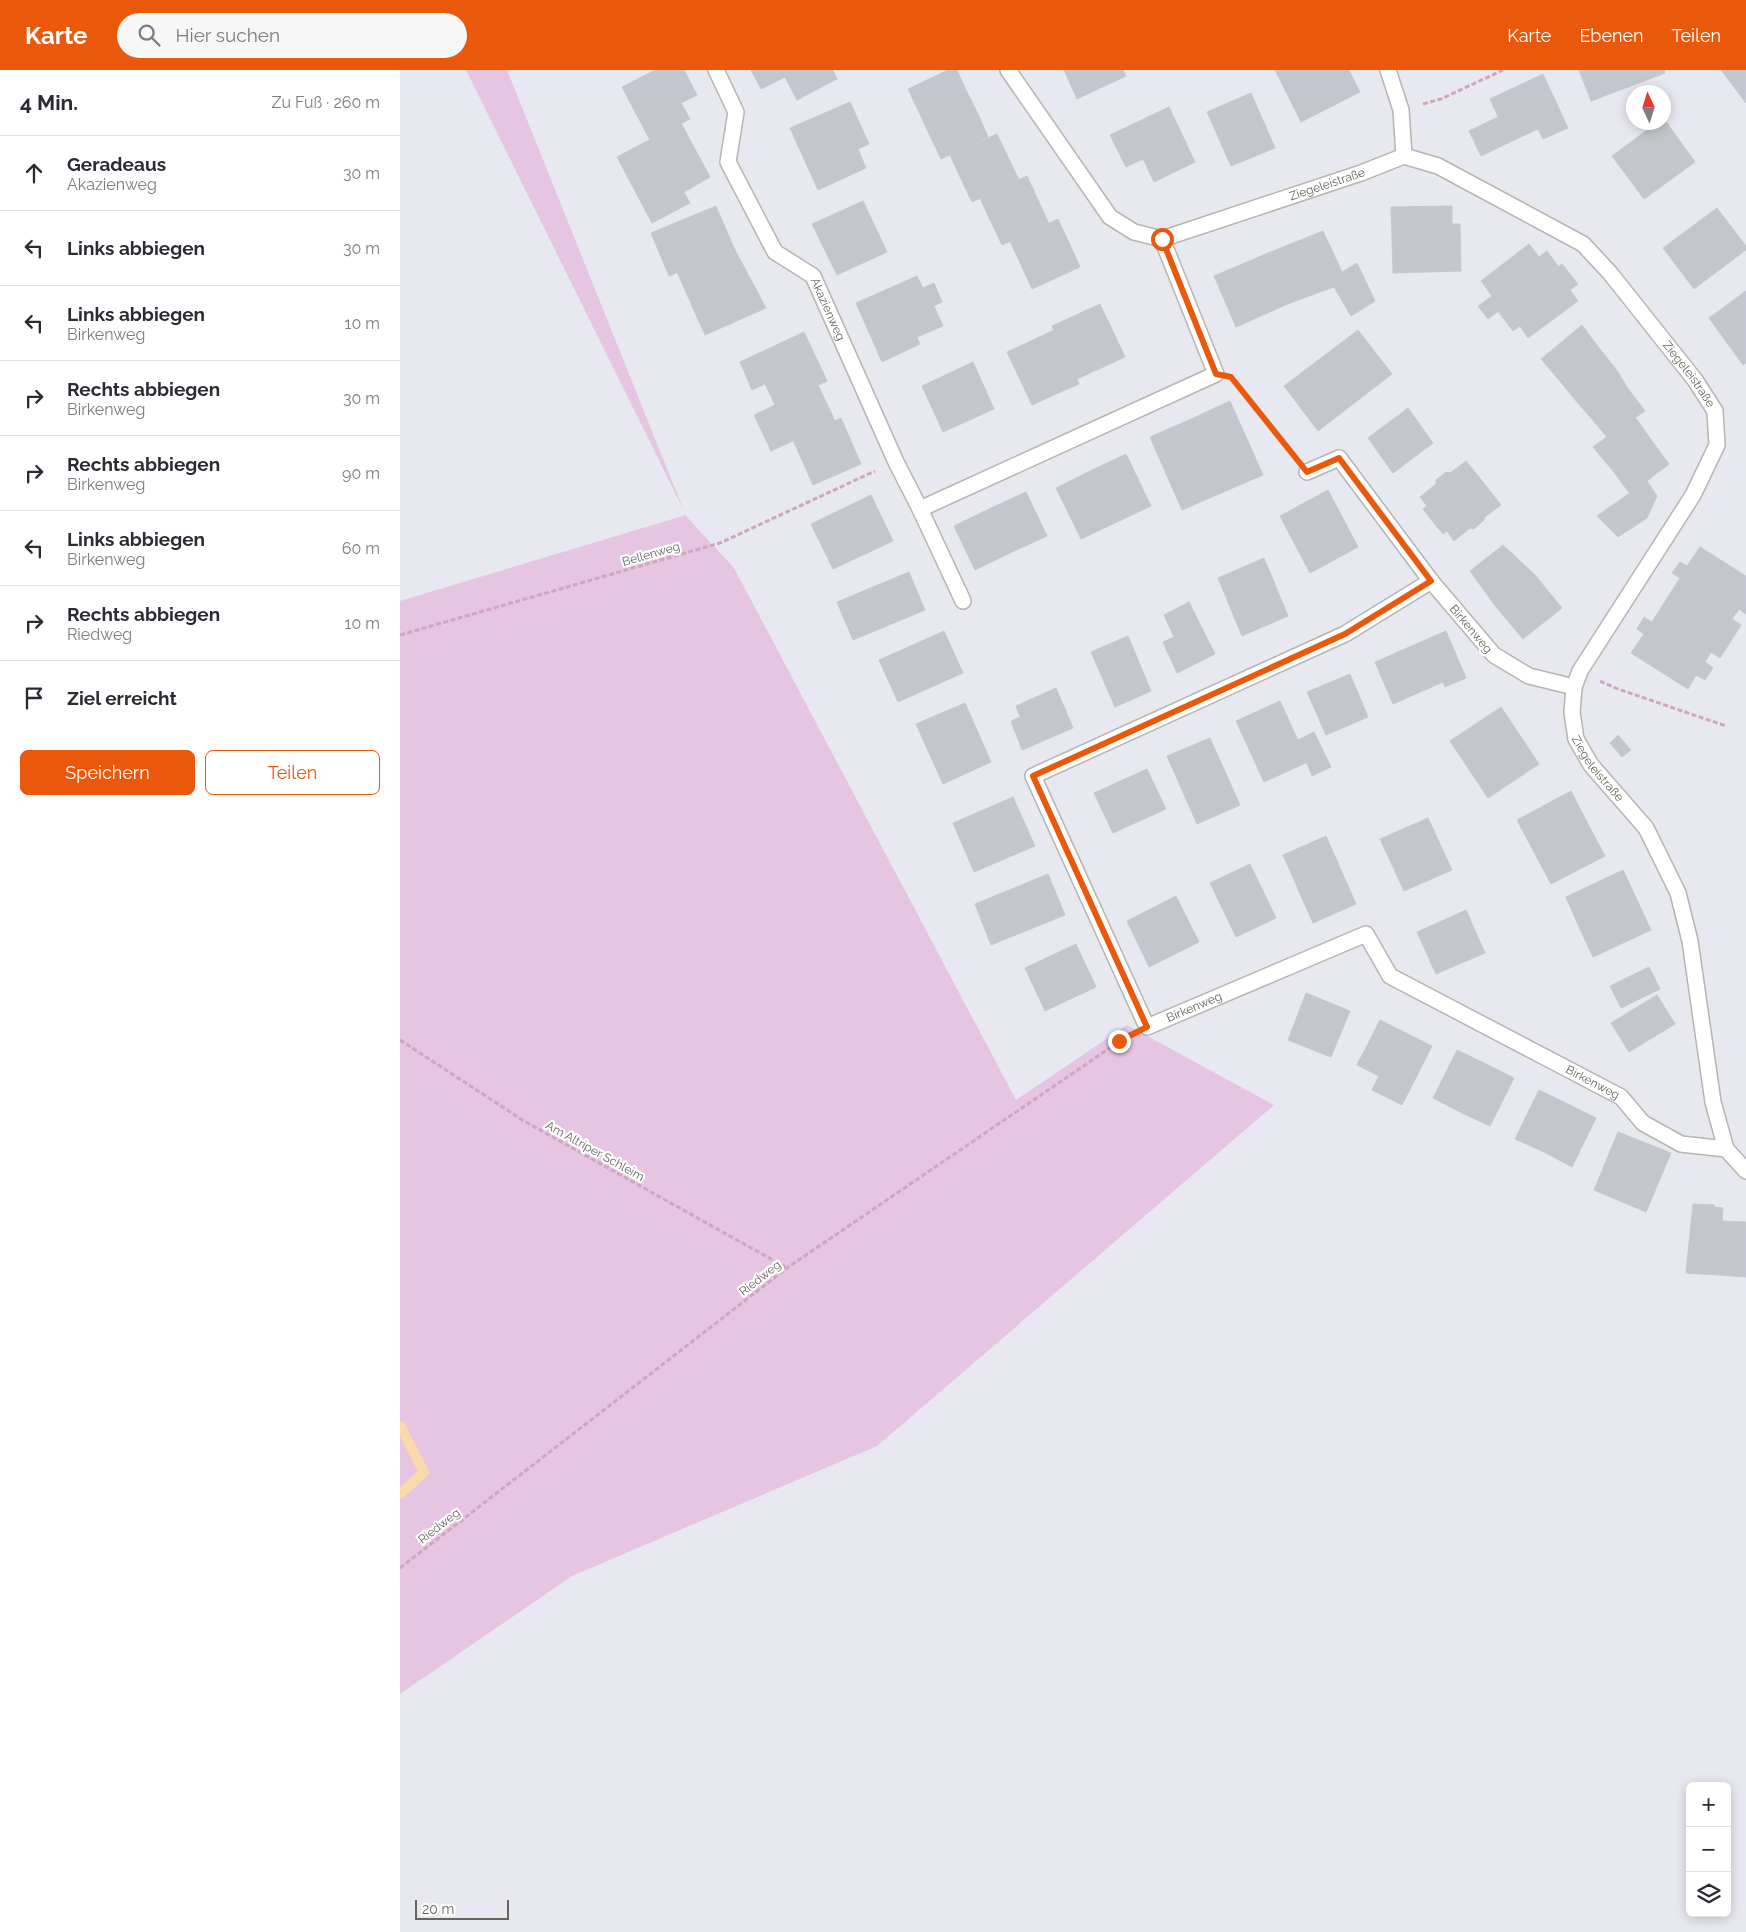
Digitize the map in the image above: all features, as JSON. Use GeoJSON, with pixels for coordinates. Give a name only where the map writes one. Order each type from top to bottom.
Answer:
{"type":"FeatureCollection","features":[{"type":"Feature","properties":{"kind":"street","name":"Akazienweg"},"geometry":{"type":"LineString","coordinates":[[716,70],[736,112],[728,162],[775,252],[813,276],[896,462],[920,509],[962,601]]}},
{"type":"Feature","properties":{"kind":"street"},"geometry":{"type":"LineString","coordinates":[[920,509],[1216,374],[1162,239],[1134,232],[1110,217],[1008,70]]}},
{"type":"Feature","properties":{"kind":"street"},"geometry":{"type":"LineString","coordinates":[[1388,70],[1401,110],[1404,156]]}},
{"type":"Feature","properties":{"kind":"street","name":"Ziegeleistraße"},"geometry":{"type":"LineString","coordinates":[[1162,239],[1361,174],[1404,156],[1438,166],[1583,244],[1610,273],[1689,372],[1715,411],[1717,444],[1693,495],[1580,671],[1574,687],[1572,712],[1576,739],[1591,765],[1646,828],[1678,893],[1690,942],[1713,1102],[1726,1148],[1746,1171]]}},
{"type":"Feature","properties":{"kind":"street","name":"Birkenweg"},"geometry":{"type":"LineString","coordinates":[[1307,472],[1339,458],[1431,581],[1494,655],[1529,676],[1574,687]]}},
{"type":"Feature","properties":{"kind":"street"},"geometry":{"type":"LineString","coordinates":[[1147,1027],[1033,776],[1345,634],[1431,581]]}},
{"type":"Feature","properties":{"kind":"street","name":"Birkenweg"},"geometry":{"type":"LineString","coordinates":[[1147,1027],[1366,934],[1390,976],[1621,1097],[1643,1123],[1681,1144],[1726,1148]]}},
{"type":"Feature","properties":{"kind":"path"},"geometry":{"type":"LineString","coordinates":[[1401,110],[1441,99],[1503,70]]}},
{"type":"Feature","properties":{"kind":"path"},"geometry":{"type":"LineString","coordinates":[[1216,374],[1231,377],[1307,472]]}},
{"type":"Feature","properties":{"kind":"path","name":"Bellenweg"},"geometry":{"type":"LineString","coordinates":[[400,635],[720,543],[896,462]]}},
{"type":"Feature","properties":{"kind":"path"},"geometry":{"type":"LineString","coordinates":[[1580,671],[1618,689],[1726,726]]}},
{"type":"Feature","properties":{"kind":"path","name":"Riedweg"},"geometry":{"type":"LineString","coordinates":[[400,1568],[787,1268],[1119,1041],[1147,1027]]}},
{"type":"Feature","properties":{"kind":"path","name":"Am Altriper Schleim"},"geometry":{"type":"LineString","coordinates":[[400,1040],[524,1121],[787,1268]]}},
{"type":"Feature","properties":{"kind":"shaded area"},"geometry":{"type":"Polygon","coordinates":[[[466,70],[507,70],[684,511],[466,70]]]}},
{"type":"Feature","properties":{"kind":"shaded area"},"geometry":{"type":"Polygon","coordinates":[[[686,515],[734,568],[1016,1100],[1127,1025],[1274,1105],[877,1446],[572,1576],[400,1694],[400,601],[686,515]]]}},
{"type":"Feature","properties":{"kind":"building"},"geometry":{"type":"Polygon","coordinates":[[[655,70],[684,70],[697,95],[681,103],[690,119],[650,140],[622,87],[655,70]]]}},
{"type":"Feature","properties":{"kind":"building"},"geometry":{"type":"Polygon","coordinates":[[[751,70],[833,70],[837,79],[797,100],[785,77],[761,89],[751,70]]]}},
{"type":"Feature","properties":{"kind":"building"},"geometry":{"type":"Polygon","coordinates":[[[948,70],[957,70],[966,90],[919,112],[908,89],[948,70]]]}},
{"type":"Feature","properties":{"kind":"building"},"geometry":{"type":"Polygon","coordinates":[[[1064,70],[1123,70],[1126,76],[1077,99],[1064,70]]]}},
{"type":"Feature","properties":{"kind":"building"},"geometry":{"type":"Polygon","coordinates":[[[1275,70],[1349,70],[1360,92],[1301,122],[1275,70]]]}},
{"type":"Feature","properties":{"kind":"building"},"geometry":{"type":"Polygon","coordinates":[[[1579,70],[1664,70],[1665,73],[1633,85],[1626,85],[1626,88],[1591,101],[1579,70]]]}},
{"type":"Feature","properties":{"kind":"building"},"geometry":{"type":"Polygon","coordinates":[[[1721,70],[1746,70],[1746,103],[1721,70]]]}},
{"type":"Feature","properties":{"kind":"building"},"geometry":{"type":"Polygon","coordinates":[[[1543,74],[1568,128],[1543,139],[1538,129],[1510,142],[1490,99],[1543,74]]]}},
{"type":"Feature","properties":{"kind":"building"},"geometry":{"type":"Polygon","coordinates":[[[966,90],[978,114],[930,136],[919,112],[966,90]]]}},
{"type":"Feature","properties":{"kind":"building"},"geometry":{"type":"Polygon","coordinates":[[[1251,93],[1275,148],[1231,166],[1207,112],[1251,93]]]}},
{"type":"Feature","properties":{"kind":"building"},"geometry":{"type":"Polygon","coordinates":[[[850,102],[869,144],[858,149],[866,168],[818,190],[790,128],[850,102]]]}},
{"type":"Feature","properties":{"kind":"building"},"geometry":{"type":"Polygon","coordinates":[[[1169,107],[1195,162],[1154,182],[1143,159],[1126,167],[1110,135],[1169,107]]]}},
{"type":"Feature","properties":{"kind":"building"},"geometry":{"type":"Polygon","coordinates":[[[978,114],[988,137],[941,159],[930,136],[978,114]]]}},
{"type":"Feature","properties":{"kind":"building"},"geometry":{"type":"Polygon","coordinates":[[[1498,117],[1510,142],[1481,156],[1469,131],[1498,117]]]}},
{"type":"Feature","properties":{"kind":"building"},"geometry":{"type":"Polygon","coordinates":[[[681,123],[710,177],[684,192],[690,203],[652,223],[617,157],[681,123]]]}},
{"type":"Feature","properties":{"kind":"building"},"geometry":{"type":"Polygon","coordinates":[[[1671,129],[1695,162],[1644,199],[1612,156],[1647,130],[1671,129]]]}},
{"type":"Feature","properties":{"kind":"building"},"geometry":{"type":"Polygon","coordinates":[[[997,134],[1008,157],[961,179],[950,155],[997,134]]]}},
{"type":"Feature","properties":{"kind":"building"},"geometry":{"type":"Polygon","coordinates":[[[1008,157],[1019,180],[972,202],[961,179],[1008,157]]]}},
{"type":"Feature","properties":{"kind":"building"},"geometry":{"type":"Polygon","coordinates":[[[1027,176],[1038,200],[991,222],[980,198],[1027,176]]]}},
{"type":"Feature","properties":{"kind":"building"},"geometry":{"type":"Polygon","coordinates":[[[1038,200],[1049,224],[1002,245],[991,222],[1038,200]]]}},
{"type":"Feature","properties":{"kind":"building"},"geometry":{"type":"Polygon","coordinates":[[[863,201],[887,252],[837,275],[812,224],[863,201]]]}},
{"type":"Feature","properties":{"kind":"building"},"geometry":{"type":"Polygon","coordinates":[[[716,206],[734,248],[669,276],[651,233],[716,206]]]}},
{"type":"Feature","properties":{"kind":"building"},"geometry":{"type":"Polygon","coordinates":[[[1452,206],[1452,224],[1460,224],[1461,271],[1393,273],[1391,207],[1452,206]]]}},
{"type":"Feature","properties":{"kind":"building"},"geometry":{"type":"Polygon","coordinates":[[[1717,208],[1746,246],[1746,250],[1694,289],[1663,248],[1717,208]]]}},
{"type":"Feature","properties":{"kind":"building"},"geometry":{"type":"Polygon","coordinates":[[[1058,219],[1069,243],[1021,265],[1010,241],[1058,219]]]}},
{"type":"Feature","properties":{"kind":"building"},"geometry":{"type":"Polygon","coordinates":[[[1323,231],[1342,272],[1334,287],[1290,303],[1268,253],[1323,231]]]}},
{"type":"Feature","properties":{"kind":"building"},"geometry":{"type":"Polygon","coordinates":[[[1069,243],[1080,267],[1032,289],[1021,265],[1069,243]]]}},
{"type":"Feature","properties":{"kind":"building"},"geometry":{"type":"Polygon","coordinates":[[[1529,244],[1539,257],[1547,251],[1558,266],[1488,319],[1478,306],[1492,296],[1481,281],[1529,244]]]}},
{"type":"Feature","properties":{"kind":"building"},"geometry":{"type":"Polygon","coordinates":[[[734,248],[766,308],[705,335],[677,272],[734,248]]]}},
{"type":"Feature","properties":{"kind":"building"},"geometry":{"type":"Polygon","coordinates":[[[1268,253],[1290,303],[1236,327],[1214,276],[1268,253]]]}},
{"type":"Feature","properties":{"kind":"building"},"geometry":{"type":"Polygon","coordinates":[[[1357,263],[1375,301],[1351,316],[1334,287],[1342,272],[1357,263]]]}},
{"type":"Feature","properties":{"kind":"building"},"geometry":{"type":"Polygon","coordinates":[[[1562,264],[1578,284],[1570,290],[1578,301],[1528,338],[1520,326],[1513,331],[1498,311],[1562,264]]]}},
{"type":"Feature","properties":{"kind":"building"},"geometry":{"type":"Polygon","coordinates":[[[917,276],[923,288],[934,283],[942,302],[934,306],[943,326],[917,337],[920,344],[882,362],[856,303],[917,276]]]}},
{"type":"Feature","properties":{"kind":"building"},"geometry":{"type":"Polygon","coordinates":[[[1746,291],[1746,363],[1743,365],[1709,318],[1746,291]]]}},
{"type":"Feature","properties":{"kind":"building"},"geometry":{"type":"Polygon","coordinates":[[[1100,304],[1125,357],[1101,368],[1076,315],[1100,304]]]}},
{"type":"Feature","properties":{"kind":"building"},"geometry":{"type":"Polygon","coordinates":[[[1076,315],[1101,368],[1077,379],[1052,326],[1076,315]]]}},
{"type":"Feature","properties":{"kind":"building"},"geometry":{"type":"Polygon","coordinates":[[[1582,325],[1599,348],[1559,380],[1541,359],[1582,325]]]}},
{"type":"Feature","properties":{"kind":"building"},"geometry":{"type":"Polygon","coordinates":[[[1054,330],[1079,384],[1056,394],[1031,341],[1054,330]]]}},
{"type":"Feature","properties":{"kind":"building"},"geometry":{"type":"Polygon","coordinates":[[[1358,330],[1392,374],[1318,431],[1284,386],[1358,330]]]}},
{"type":"Feature","properties":{"kind":"building"},"geometry":{"type":"Polygon","coordinates":[[[804,332],[827,381],[775,405],[765,384],[752,390],[740,362],[804,332]]]}},
{"type":"Feature","properties":{"kind":"building"},"geometry":{"type":"Polygon","coordinates":[[[1031,341],[1056,394],[1032,405],[1007,352],[1031,341]]]}},
{"type":"Feature","properties":{"kind":"building"},"geometry":{"type":"Polygon","coordinates":[[[1599,348],[1616,369],[1576,401],[1559,380],[1599,348]]]}},
{"type":"Feature","properties":{"kind":"building"},"geometry":{"type":"Polygon","coordinates":[[[973,362],[994,409],[943,432],[922,386],[973,362]]]}},
{"type":"Feature","properties":{"kind":"building"},"geometry":{"type":"Polygon","coordinates":[[[1616,369],[1629,390],[1591,418],[1576,401],[1616,369]]]}},
{"type":"Feature","properties":{"kind":"building"},"geometry":{"type":"Polygon","coordinates":[[[818,385],[835,421],[771,451],[754,415],[818,385]]]}},
{"type":"Feature","properties":{"kind":"building"},"geometry":{"type":"Polygon","coordinates":[[[1629,390],[1645,411],[1607,437],[1591,418],[1629,390]]]}},
{"type":"Feature","properties":{"kind":"building"},"geometry":{"type":"Polygon","coordinates":[[[1230,401],[1263,475],[1221,493],[1189,420],[1230,401]]]}},
{"type":"Feature","properties":{"kind":"building"},"geometry":{"type":"Polygon","coordinates":[[[1408,408],[1433,443],[1393,473],[1368,438],[1408,408]]]}},
{"type":"Feature","properties":{"kind":"building"},"geometry":{"type":"Polygon","coordinates":[[[1635,417],[1652,441],[1613,471],[1593,447],[1635,417]]]}},
{"type":"Feature","properties":{"kind":"building"},"geometry":{"type":"Polygon","coordinates":[[[841,418],[861,464],[813,485],[793,440],[841,418]]]}},
{"type":"Feature","properties":{"kind":"building"},"geometry":{"type":"Polygon","coordinates":[[[1189,420],[1221,493],[1182,510],[1150,437],[1189,420]]]}},
{"type":"Feature","properties":{"kind":"building"},"geometry":{"type":"Polygon","coordinates":[[[1652,441],[1669,464],[1630,494],[1613,471],[1652,441]]]}},
{"type":"Feature","properties":{"kind":"building"},"geometry":{"type":"Polygon","coordinates":[[[1126,454],[1151,506],[1117,522],[1092,470],[1126,454]]]}},
{"type":"Feature","properties":{"kind":"building"},"geometry":{"type":"Polygon","coordinates":[[[1466,461],[1483,482],[1433,522],[1423,509],[1427,506],[1420,497],[1436,484],[1436,480],[1446,472],[1450,473],[1466,461]]]}},
{"type":"Feature","properties":{"kind":"building"},"geometry":{"type":"Polygon","coordinates":[[[1092,470],[1117,522],[1081,539],[1056,488],[1092,470]]]}},
{"type":"Feature","properties":{"kind":"building"},"geometry":{"type":"Polygon","coordinates":[[[1647,481],[1657,496],[1647,518],[1618,537],[1597,516],[1647,481]]]}},
{"type":"Feature","properties":{"kind":"building"},"geometry":{"type":"Polygon","coordinates":[[[1483,482],[1501,505],[1485,517],[1474,529],[1470,528],[1454,541],[1447,531],[1443,534],[1433,522],[1483,482]]]}},
{"type":"Feature","properties":{"kind":"building"},"geometry":{"type":"Polygon","coordinates":[[[1328,490],[1358,547],[1310,573],[1280,516],[1328,490]]]}},
{"type":"Feature","properties":{"kind":"building"},"geometry":{"type":"Polygon","coordinates":[[[1026,492],[1047,536],[1012,552],[991,508],[1026,492]]]}},
{"type":"Feature","properties":{"kind":"building"},"geometry":{"type":"Polygon","coordinates":[[[871,495],[893,541],[833,569],[811,524],[871,495]]]}},
{"type":"Feature","properties":{"kind":"building"},"geometry":{"type":"Polygon","coordinates":[[[991,508],[1012,552],[975,570],[954,526],[991,508]]]}},
{"type":"Feature","properties":{"kind":"building"},"geometry":{"type":"Polygon","coordinates":[[[1503,545],[1535,575],[1496,607],[1470,571],[1503,545]]]}},
{"type":"Feature","properties":{"kind":"building"},"geometry":{"type":"Polygon","coordinates":[[[1700,547],[1746,576],[1746,614],[1739,609],[1732,619],[1741,625],[1720,658],[1711,652],[1705,662],[1713,668],[1705,680],[1696,675],[1688,689],[1631,653],[1644,634],[1637,629],[1644,617],[1652,622],[1680,578],[1672,573],[1680,562],[1687,566],[1700,547]]]}},
{"type":"Feature","properties":{"kind":"building"},"geometry":{"type":"Polygon","coordinates":[[[1264,558],[1288,616],[1242,636],[1218,578],[1264,558]]]}},
{"type":"Feature","properties":{"kind":"building"},"geometry":{"type":"Polygon","coordinates":[[[909,572],[925,610],[853,640],[837,602],[909,572]]]}},
{"type":"Feature","properties":{"kind":"building"},"geometry":{"type":"Polygon","coordinates":[[[1535,575],[1562,608],[1523,639],[1496,607],[1535,575]]]}},
{"type":"Feature","properties":{"kind":"building"},"geometry":{"type":"Polygon","coordinates":[[[1189,602],[1215,654],[1177,673],[1163,642],[1174,637],[1164,615],[1189,602]]]}},
{"type":"Feature","properties":{"kind":"building"},"geometry":{"type":"Polygon","coordinates":[[[944,631],[963,673],[898,702],[879,660],[944,631]]]}},
{"type":"Feature","properties":{"kind":"building"},"geometry":{"type":"Polygon","coordinates":[[[1446,631],[1466,678],[1445,687],[1443,682],[1393,704],[1375,662],[1446,631]]]}},
{"type":"Feature","properties":{"kind":"building"},"geometry":{"type":"Polygon","coordinates":[[[1128,636],[1151,691],[1115,707],[1091,652],[1128,636]]]}},
{"type":"Feature","properties":{"kind":"building"},"geometry":{"type":"Polygon","coordinates":[[[1350,674],[1368,717],[1326,735],[1307,692],[1350,674]]]}},
{"type":"Feature","properties":{"kind":"building"},"geometry":{"type":"Polygon","coordinates":[[[1056,688],[1073,728],[1022,750],[1011,721],[1020,717],[1016,706],[1056,688]]]}},
{"type":"Feature","properties":{"kind":"building"},"geometry":{"type":"Polygon","coordinates":[[[1280,701],[1308,762],[1264,782],[1236,721],[1280,701]]]}},
{"type":"Feature","properties":{"kind":"building"},"geometry":{"type":"Polygon","coordinates":[[[965,703],[991,762],[943,784],[916,724],[965,703]]]}},
{"type":"Feature","properties":{"kind":"building"},"geometry":{"type":"Polygon","coordinates":[[[1501,707],[1539,764],[1488,798],[1450,741],[1501,707]]]}},
{"type":"Feature","properties":{"kind":"building"},"geometry":{"type":"Polygon","coordinates":[[[1314,732],[1331,767],[1312,776],[1298,740],[1314,732]]]}},
{"type":"Feature","properties":{"kind":"building"},"geometry":{"type":"Polygon","coordinates":[[[1618,735],[1631,750],[1622,757],[1610,743],[1618,735]]]}},
{"type":"Feature","properties":{"kind":"building"},"geometry":{"type":"Polygon","coordinates":[[[1210,738],[1240,805],[1197,824],[1167,756],[1210,738]]]}},
{"type":"Feature","properties":{"kind":"building"},"geometry":{"type":"Polygon","coordinates":[[[1147,769],[1166,809],[1113,833],[1094,793],[1147,769]]]}},
{"type":"Feature","properties":{"kind":"building"},"geometry":{"type":"Polygon","coordinates":[[[1571,791],[1589,826],[1535,854],[1517,820],[1571,791]]]}},
{"type":"Feature","properties":{"kind":"building"},"geometry":{"type":"Polygon","coordinates":[[[1013,797],[1035,846],[974,872],[953,823],[1013,797]]]}},
{"type":"Feature","properties":{"kind":"building"},"geometry":{"type":"Polygon","coordinates":[[[1428,818],[1452,870],[1404,891],[1380,839],[1428,818]]]}},
{"type":"Feature","properties":{"kind":"building"},"geometry":{"type":"Polygon","coordinates":[[[1589,826],[1605,856],[1551,884],[1535,854],[1589,826]]]}},
{"type":"Feature","properties":{"kind":"building"},"geometry":{"type":"Polygon","coordinates":[[[1326,836],[1356,904],[1313,923],[1283,855],[1326,836]]]}},
{"type":"Feature","properties":{"kind":"building"},"geometry":{"type":"Polygon","coordinates":[[[1250,864],[1276,918],[1236,937],[1210,883],[1250,864]]]}},
{"type":"Feature","properties":{"kind":"building"},"geometry":{"type":"Polygon","coordinates":[[[1623,870],[1637,900],[1579,927],[1566,897],[1623,870]]]}},
{"type":"Feature","properties":{"kind":"building"},"geometry":{"type":"Polygon","coordinates":[[[1048,874],[1065,915],[991,945],[975,904],[1048,874]]]}},
{"type":"Feature","properties":{"kind":"building"},"geometry":{"type":"Polygon","coordinates":[[[1176,896],[1199,942],[1149,967],[1127,921],[1176,896]]]}},
{"type":"Feature","properties":{"kind":"building"},"geometry":{"type":"Polygon","coordinates":[[[1637,900],[1651,930],[1593,957],[1579,927],[1637,900]]]}},
{"type":"Feature","properties":{"kind":"building"},"geometry":{"type":"Polygon","coordinates":[[[1466,910],[1485,953],[1436,974],[1417,932],[1466,910]]]}},
{"type":"Feature","properties":{"kind":"building"},"geometry":{"type":"Polygon","coordinates":[[[1076,944],[1096,987],[1045,1011],[1025,968],[1076,944]]]}},
{"type":"Feature","properties":{"kind":"building"},"geometry":{"type":"Polygon","coordinates":[[[1649,967],[1660,989],[1621,1008],[1610,986],[1649,967]]]}},
{"type":"Feature","properties":{"kind":"building"},"geometry":{"type":"Polygon","coordinates":[[[1306,993],[1350,1011],[1331,1057],[1288,1040],[1306,993]]]}},
{"type":"Feature","properties":{"kind":"building"},"geometry":{"type":"Polygon","coordinates":[[[1657,995],[1675,1024],[1629,1052],[1611,1023],[1657,995]]]}},
{"type":"Feature","properties":{"kind":"building"},"geometry":{"type":"Polygon","coordinates":[[[1380,1020],[1432,1046],[1402,1105],[1372,1090],[1379,1076],[1357,1065],[1380,1020]]]}},
{"type":"Feature","properties":{"kind":"building"},"geometry":{"type":"Polygon","coordinates":[[[1457,1050],[1486,1064],[1462,1113],[1433,1098],[1457,1050]]]}},
{"type":"Feature","properties":{"kind":"building"},"geometry":{"type":"Polygon","coordinates":[[[1486,1064],[1514,1078],[1490,1126],[1462,1113],[1486,1064]]]}},
{"type":"Feature","properties":{"kind":"building"},"geometry":{"type":"Polygon","coordinates":[[[1539,1090],[1568,1104],[1544,1152],[1515,1139],[1539,1090]]]}},
{"type":"Feature","properties":{"kind":"building"},"geometry":{"type":"Polygon","coordinates":[[[1568,1104],[1596,1118],[1572,1167],[1544,1152],[1568,1104]]]}},
{"type":"Feature","properties":{"kind":"building"},"geometry":{"type":"Polygon","coordinates":[[[1618,1132],[1671,1153],[1646,1212],[1594,1190],[1618,1132]]]}},
{"type":"Feature","properties":{"kind":"building"},"geometry":{"type":"Polygon","coordinates":[[[1693,1204],[1714,1205],[1714,1207],[1723,1208],[1719,1275],[1686,1273],[1693,1204]]]}},
{"type":"Feature","properties":{"kind":"building"},"geometry":{"type":"Polygon","coordinates":[[[1722,1221],[1746,1222],[1746,1277],[1719,1275],[1722,1221]]]}},
{"type":"Feature","properties":{"kind":"waterway"},"geometry":{"type":"LineString","coordinates":[[400,1426],[424,1472],[400,1494]]}},
{"type":"Feature","properties":{"kind":"route"},"geometry":{"type":"LineString","coordinates":[[1119,1041],[1147,1027],[1033,776],[1345,634],[1431,581],[1339,458],[1307,472],[1231,377],[1216,374],[1162,239]]}}]}
